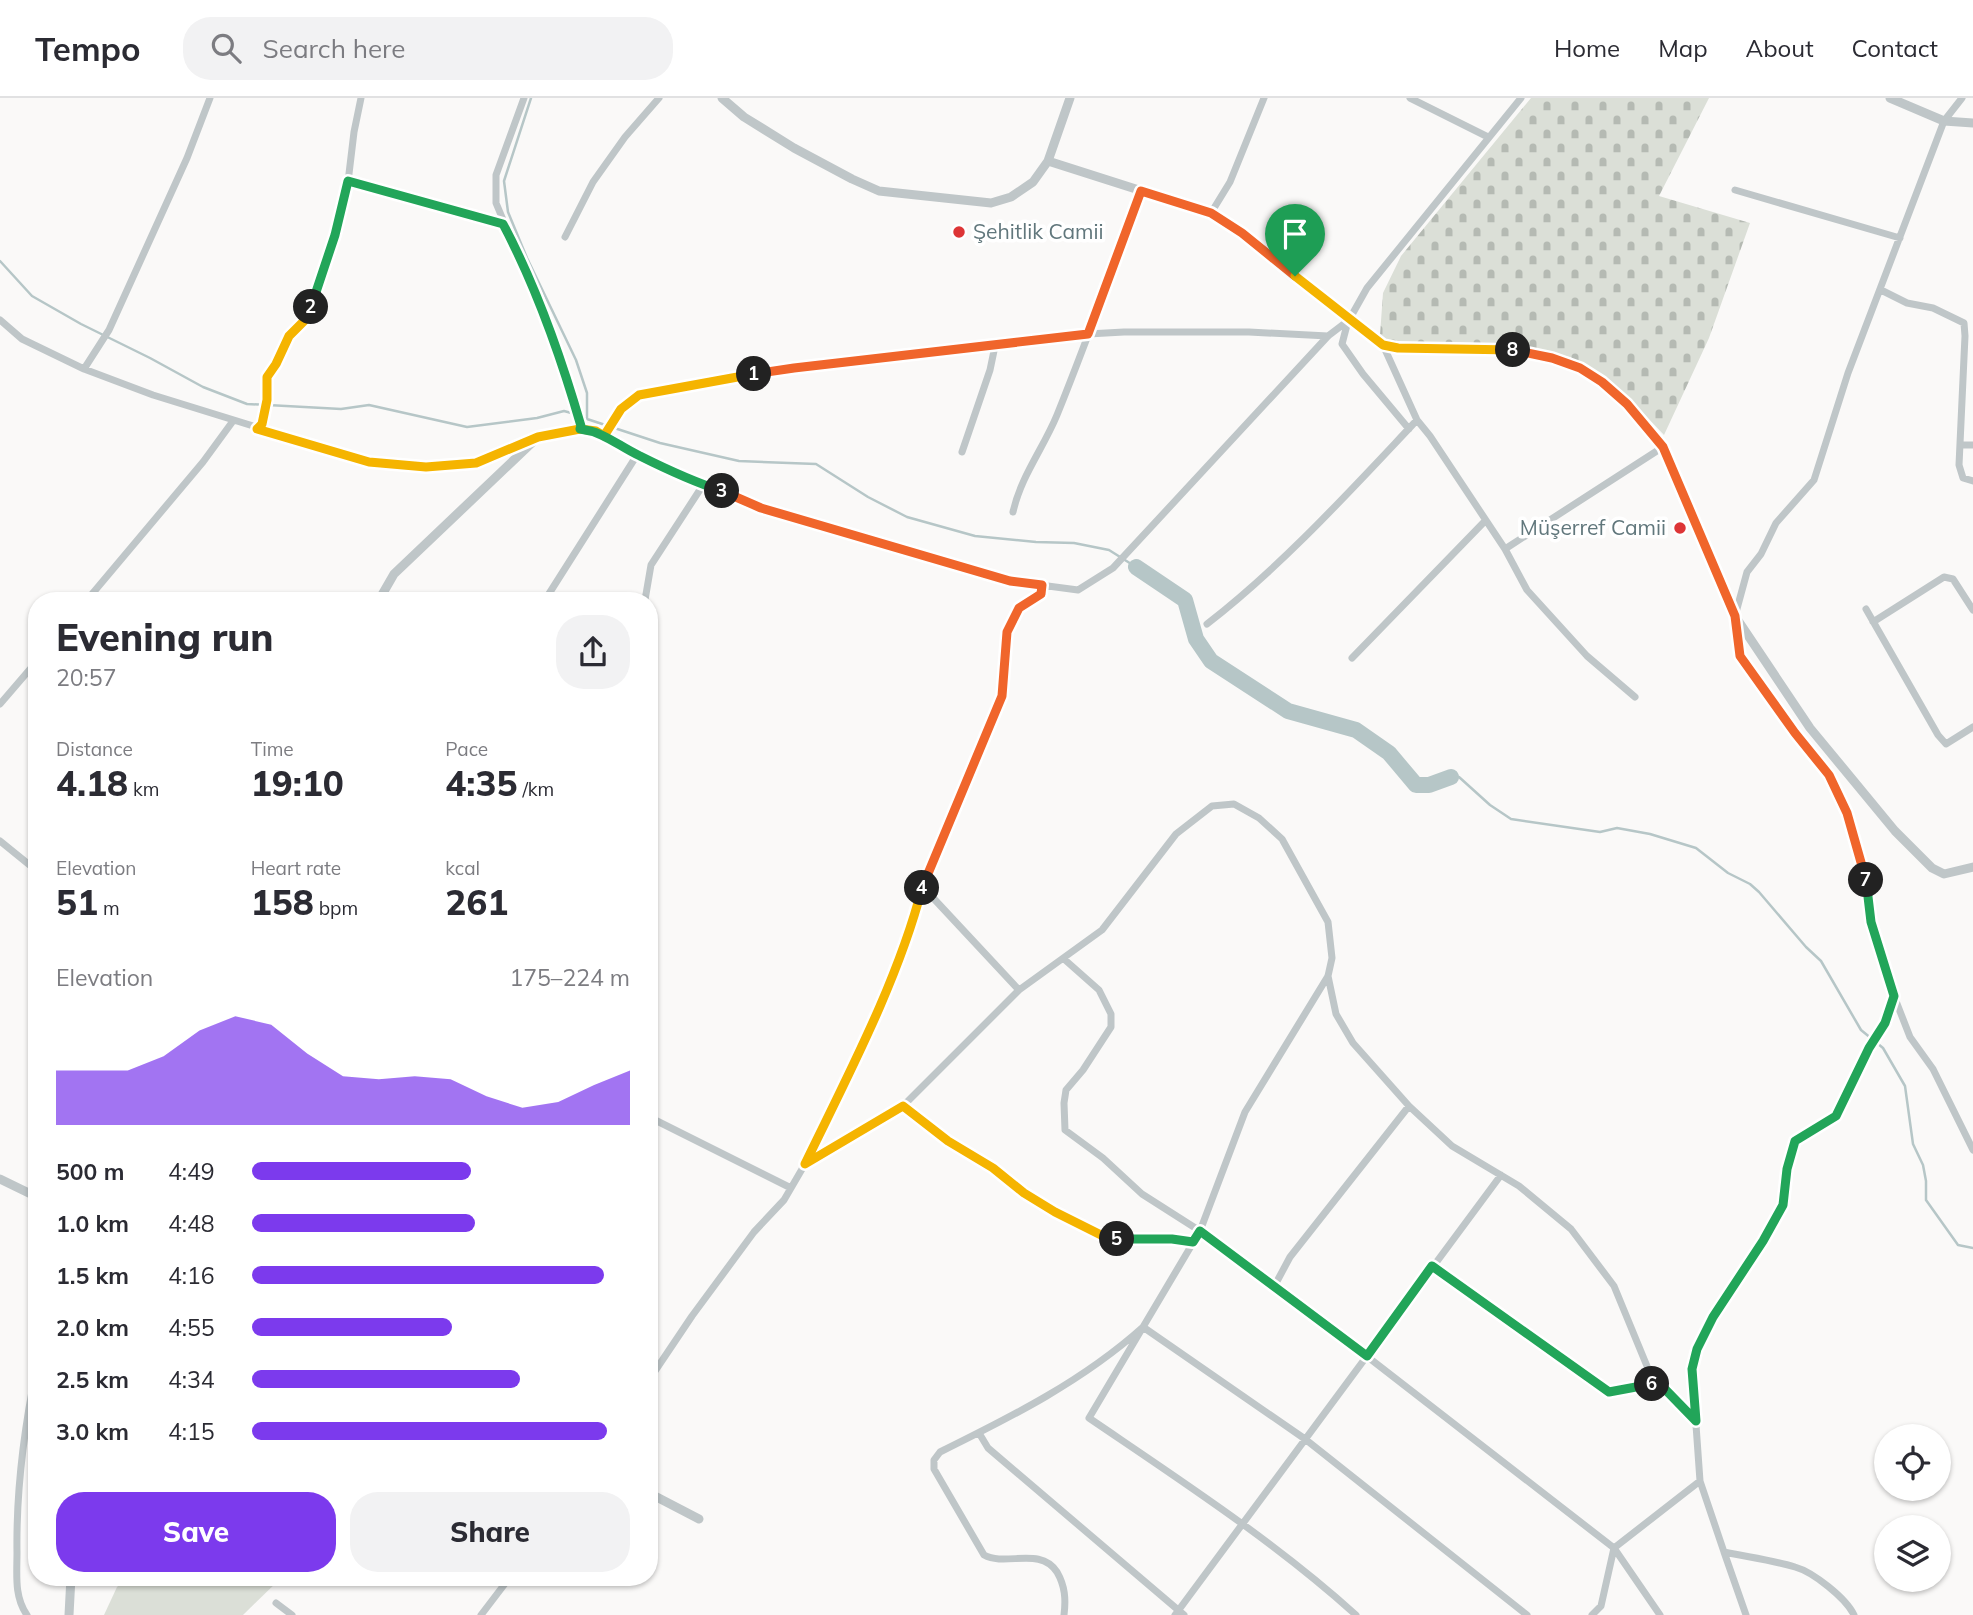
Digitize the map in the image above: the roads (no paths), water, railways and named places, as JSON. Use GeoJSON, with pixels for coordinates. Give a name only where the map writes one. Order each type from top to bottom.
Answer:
{"type":"FeatureCollection","features":[{"type":"Feature","properties":{"kind":"street"},"geometry":{"type":"LineString","coordinates":[[84,369],[110,330],[211,98]]}},
{"type":"Feature","properties":{"kind":"street"},"geometry":{"type":"LineString","coordinates":[[257,429],[262,424],[267,400],[267,377],[289,336],[304,321],[335,235],[348,181],[354,132],[362,98]]}},
{"type":"Feature","properties":{"kind":"street"},"geometry":{"type":"LineString","coordinates":[[524,98],[496,175],[496,203],[563,363],[580,428]]}},
{"type":"Feature","properties":{"kind":"street"},"geometry":{"type":"LineString","coordinates":[[565,237],[593,182],[625,137],[659,98]]}},
{"type":"Feature","properties":{"kind":"street"},"geometry":{"type":"LineString","coordinates":[[722,98],[744,117],[794,148],[852,180],[879,191],[991,203],[1012,197],[1032,182],[1048,161],[1070,98]]}},
{"type":"Feature","properties":{"kind":"street"},"geometry":{"type":"LineString","coordinates":[[1211,213],[1230,182],[1264,98]]}},
{"type":"Feature","properties":{"kind":"street"},"geometry":{"type":"LineString","coordinates":[[1410,98],[1488,137]]}},
{"type":"Feature","properties":{"kind":"street"},"geometry":{"type":"LineString","coordinates":[[1409,429],[1342,344],[1349,320],[1367,288],[1521,98]]}},
{"type":"Feature","properties":{"kind":"street"},"geometry":{"type":"LineString","coordinates":[[1890,98],[1944,121],[1973,122]]}},
{"type":"Feature","properties":{"kind":"street"},"geometry":{"type":"LineString","coordinates":[[1962,98],[1944,121],[1848,373],[1814,480],[1776,523],[1761,554],[1747,572],[1735,616],[1740,656],[1829,775],[1847,813],[1868,890],[1871,922],[1894,996],[1910,1037],[1945,1090],[1973,1150]]}},
{"type":"Feature","properties":{"kind":"street"},"geometry":{"type":"LineString","coordinates":[[1048,161],[1211,213],[1242,233],[1383,345],[1398,348],[1505,349],[1552,358],[1580,368],[1602,382],[1627,404],[1663,447],[1735,616],[1810,728],[1895,831],[1932,868],[1944,874],[1973,867]]}},
{"type":"Feature","properties":{"kind":"street"},"geometry":{"type":"LineString","coordinates":[[348,181],[503,224]]}},
{"type":"Feature","properties":{"kind":"street"},"geometry":{"type":"LineString","coordinates":[[1735,190],[1900,238]]}},
{"type":"Feature","properties":{"kind":"street"},"geometry":{"type":"LineString","coordinates":[[1013,512],[1017,494],[1030,466],[1047,439],[1141,191]]}},
{"type":"Feature","properties":{"kind":"street"},"geometry":{"type":"LineString","coordinates":[[1881,290],[1907,303],[1933,308],[1964,324],[1960,473],[1963,478],[1973,481]]}},
{"type":"Feature","properties":{"kind":"street"},"geometry":{"type":"LineString","coordinates":[[0,320],[22,339],[84,369],[257,429],[369,462],[426,467],[476,463],[538,437],[580,428],[603,433],[637,455],[761,508],[1010,581],[1078,590],[1113,568],[1328,336],[1349,320]]}},
{"type":"Feature","properties":{"kind":"street"},"geometry":{"type":"LineString","coordinates":[[603,433],[621,409],[639,395],[794,368],[1088,334],[1249,332],[1328,336]]}},
{"type":"Feature","properties":{"kind":"street"},"geometry":{"type":"LineString","coordinates":[[1383,345],[1417,420],[1505,550],[1527,590],[1587,656],[1634,697]]}},
{"type":"Feature","properties":{"kind":"street"},"geometry":{"type":"LineString","coordinates":[[962,452],[990,370],[995,346]]}},
{"type":"Feature","properties":{"kind":"street"},"geometry":{"type":"LineString","coordinates":[[1207,624],[1240,598],[1311,532],[1417,420]]}},
{"type":"Feature","properties":{"kind":"street"},"geometry":{"type":"LineString","coordinates":[[94,592],[203,462],[233,421]]}},
{"type":"Feature","properties":{"kind":"street"},"geometry":{"type":"LineString","coordinates":[[383,592],[394,573],[538,437]]}},
{"type":"Feature","properties":{"kind":"street"},"geometry":{"type":"LineString","coordinates":[[1961,445],[1973,445]]}},
{"type":"Feature","properties":{"kind":"street"},"geometry":{"type":"LineString","coordinates":[[1505,550],[1663,447]]}},
{"type":"Feature","properties":{"kind":"street"},"geometry":{"type":"LineString","coordinates":[[550,592],[637,455]]}},
{"type":"Feature","properties":{"kind":"street"},"geometry":{"type":"LineString","coordinates":[[646,592],[651,565],[703,485]]}},
{"type":"Feature","properties":{"kind":"street"},"geometry":{"type":"LineString","coordinates":[[1352,658],[1485,521]]}},
{"type":"Feature","properties":{"kind":"street"},"geometry":{"type":"LineString","coordinates":[[1873,622],[1944,577],[1953,579],[1973,610]]}},
{"type":"Feature","properties":{"kind":"street"},"geometry":{"type":"LineString","coordinates":[[658,1367],[754,1231],[784,1200],[805,1164],[859,1054],[913,920],[922,886],[1002,696],[1007,632],[1019,608],[1041,594],[1042,585]]}},
{"type":"Feature","properties":{"kind":"street"},"geometry":{"type":"LineString","coordinates":[[1866,610],[1938,735],[1946,744],[1973,727]]}},
{"type":"Feature","properties":{"kind":"street"},"geometry":{"type":"LineString","coordinates":[[0,704],[28,671]]}},
{"type":"Feature","properties":{"kind":"street"},"geometry":{"type":"LineString","coordinates":[[805,1164],[903,1106],[1019,990],[1102,930],[1176,834],[1212,806],[1234,804],[1259,818],[1282,839],[1328,922],[1332,958],[1328,976],[1245,1112],[1200,1231],[1089,1418],[1243,1523],[1325,1587],[1356,1615]]}},
{"type":"Feature","properties":{"kind":"street"},"geometry":{"type":"LineString","coordinates":[[0,841],[28,864]]}},
{"type":"Feature","properties":{"kind":"street"},"geometry":{"type":"LineString","coordinates":[[922,886],[1019,990]]}},
{"type":"Feature","properties":{"kind":"street"},"geometry":{"type":"LineString","coordinates":[[1064,959],[1099,990],[1111,1014],[1111,1027],[1066,1090],[1065,1130],[1103,1158],[1142,1194],[1200,1231],[1275,1285],[1614,1548],[1660,1615]]}},
{"type":"Feature","properties":{"kind":"street"},"geometry":{"type":"LineString","coordinates":[[1328,976],[1336,1014],[1353,1043],[1409,1107],[1451,1146],[1502,1175],[1571,1229],[1615,1286],[1649,1371],[1696,1421]]}},
{"type":"Feature","properties":{"kind":"street"},"geometry":{"type":"LineString","coordinates":[[1746,1615],[1700,1481],[1692,1369],[1697,1349],[1713,1317],[1763,1241],[1783,1205],[1787,1169],[1795,1141],[1836,1116],[1869,1048],[1885,1023],[1894,996]]}},
{"type":"Feature","properties":{"kind":"street"},"geometry":{"type":"LineString","coordinates":[[903,1106],[948,1141],[993,1168],[1024,1193],[1107,1238],[1193,1242]]}},
{"type":"Feature","properties":{"kind":"street"},"geometry":{"type":"LineString","coordinates":[[1275,1285],[1290,1257],[1409,1107]]}},
{"type":"Feature","properties":{"kind":"street"},"geometry":{"type":"LineString","coordinates":[[658,1122],[791,1188]]}},
{"type":"Feature","properties":{"kind":"street"},"geometry":{"type":"LineString","coordinates":[[979,1433],[988,1448],[1179,1614],[1432,1266],[1502,1175]]}},
{"type":"Feature","properties":{"kind":"street"},"geometry":{"type":"LineString","coordinates":[[0,1179],[28,1193]]}},
{"type":"Feature","properties":{"kind":"street"},"geometry":{"type":"LineString","coordinates":[[1432,1266],[1609,1392],[1658,1382]]}},
{"type":"Feature","properties":{"kind":"street"},"geometry":{"type":"LineString","coordinates":[[1064,1615],[1063,1581],[1052,1565],[1041,1559],[991,1559],[984,1555],[934,1469],[934,1460],[940,1452],[1074,1380],[1113,1355],[1143,1327]]}},
{"type":"Feature","properties":{"kind":"street"},"geometry":{"type":"LineString","coordinates":[[1143,1327],[1305,1439],[1527,1615]]}},
{"type":"Feature","properties":{"kind":"street"},"geometry":{"type":"LineString","coordinates":[[27,1615],[18,1592],[16,1503],[28,1413]]}},
{"type":"Feature","properties":{"kind":"street"},"geometry":{"type":"LineString","coordinates":[[1592,1615],[1601,1606],[1614,1548],[1700,1481]]}},
{"type":"Feature","properties":{"kind":"street"},"geometry":{"type":"LineString","coordinates":[[658,1498],[699,1519]]}},
{"type":"Feature","properties":{"kind":"street"},"geometry":{"type":"LineString","coordinates":[[1724,1552],[1797,1567],[1841,1598],[1850,1606],[1854,1615]]}},
{"type":"Feature","properties":{"kind":"street"},"geometry":{"type":"LineString","coordinates":[[69,1615],[71,1586]]}},
{"type":"Feature","properties":{"kind":"street"},"geometry":{"type":"LineString","coordinates":[[481,1615],[503,1586]]}},
{"type":"Feature","properties":{"kind":"street"},"geometry":{"type":"LineString","coordinates":[[276,1603],[292,1615]]}},
{"type":"Feature","properties":{"kind":"waterway"},"geometry":{"type":"LineString","coordinates":[[531,98],[504,181],[508,212],[576,360],[587,393],[587,419]]}},
{"type":"Feature","properties":{"kind":"waterway"},"geometry":{"type":"LineString","coordinates":[[0,261],[32,296],[203,387],[247,404],[341,409],[369,405],[467,427],[537,418],[564,411],[575,414]]}},
{"type":"Feature","properties":{"kind":"waterway"},"geometry":{"type":"LineString","coordinates":[[581,417],[660,443],[739,461],[816,464],[868,497],[907,517],[975,536],[1074,543],[1109,550],[1136,567]]}},
{"type":"Feature","properties":{"kind":"waterway"},"geometry":{"type":"LineString","coordinates":[[1136,567],[1185,600],[1196,639],[1211,661],[1288,711],[1356,730],[1389,753],[1416,785],[1429,785],[1451,777]]}},
{"type":"Feature","properties":{"kind":"waterway"},"geometry":{"type":"LineString","coordinates":[[1451,777],[1459,777],[1490,805],[1511,819],[1600,832],[1617,828],[1650,834],[1696,848],[1728,873],[1750,884],[1759,892],[1821,961],[1861,1030],[1883,1048],[1905,1086],[1913,1144],[1923,1165],[1926,1181],[1926,1200],[1958,1245],[1973,1248]]}},
{"type":"Feature","properties":{"kind":"place","name":"Şehitlik Camii"},"geometry":{"type":"Point","coordinates":[959,232]}},
{"type":"Feature","properties":{"kind":"place","name":"Müşerref Camii"},"geometry":{"type":"Point","coordinates":[1680,528]}}]}
